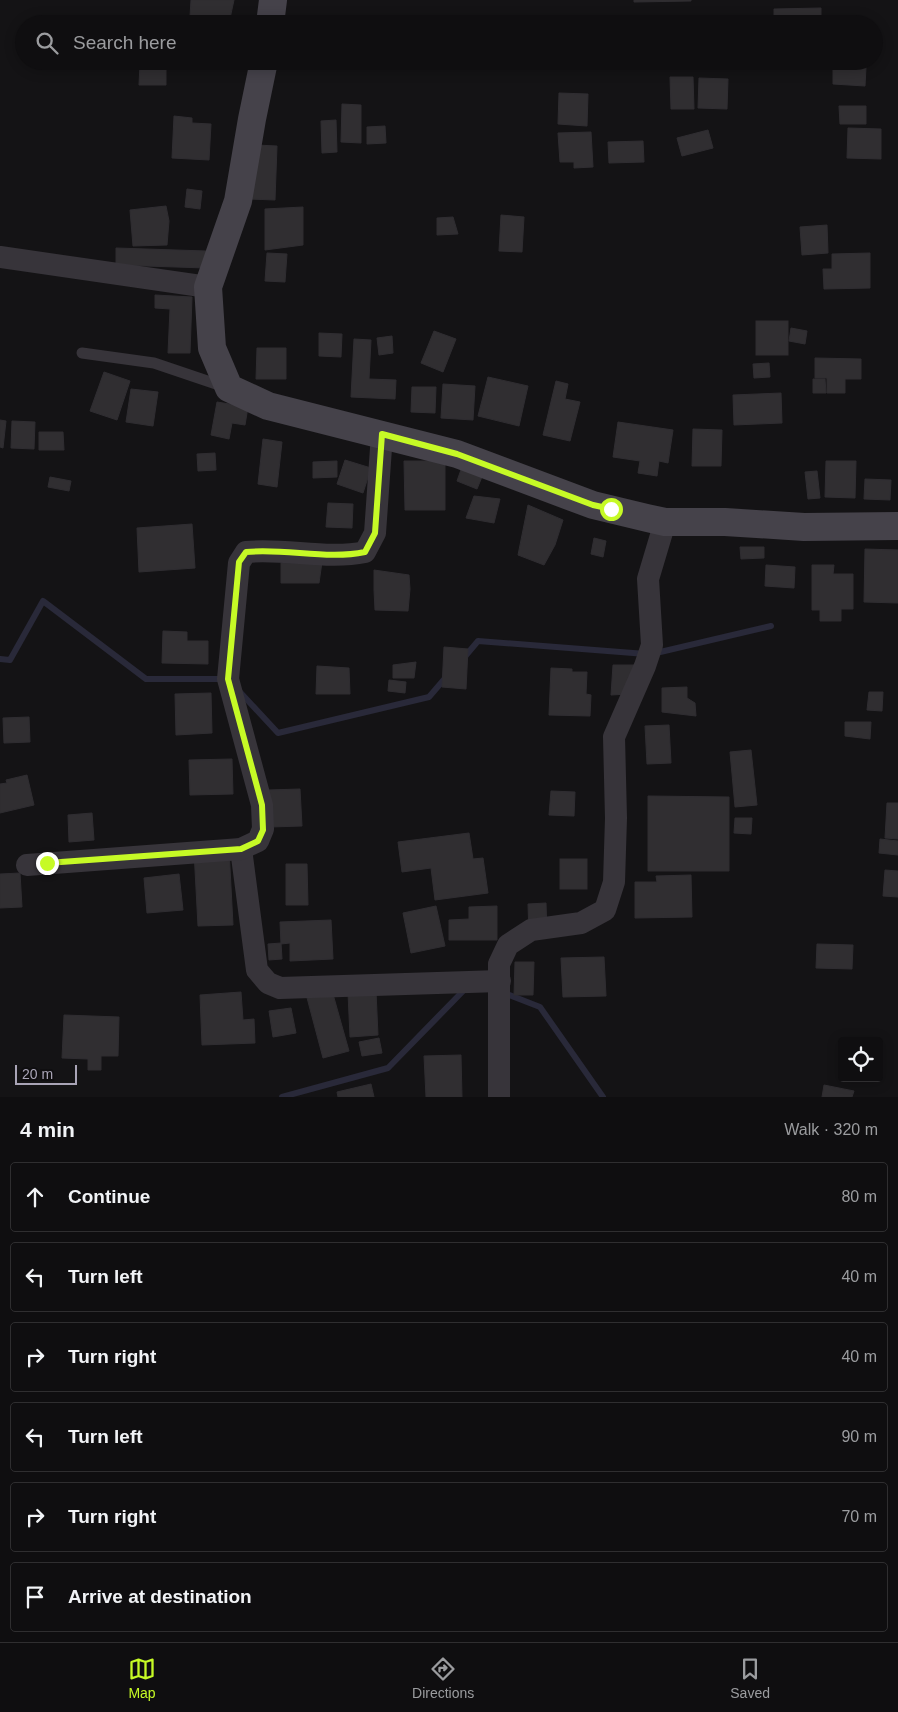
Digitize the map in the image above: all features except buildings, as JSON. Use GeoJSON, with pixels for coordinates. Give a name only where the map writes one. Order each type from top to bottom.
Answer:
{"type":"FeatureCollection","features":[{"type":"Feature","properties":{"kind":"main road"},"geometry":{"type":"LineString","coordinates":[[271,15],[273,0]]}},
{"type":"Feature","properties":{"kind":"main road"},"geometry":{"type":"LineString","coordinates":[[262,70],[238,201],[208,287],[212,348],[228,388],[268,406],[457,454],[593,505],[665,522],[725,522],[804,527],[898,526]]}},
{"type":"Feature","properties":{"kind":"street"},"geometry":{"type":"LineString","coordinates":[[0,257],[208,287]]}},
{"type":"Feature","properties":{"kind":"street"},"geometry":{"type":"LineString","coordinates":[[27,864],[241,849],[258,841],[263,830],[262,805],[228,679],[239,562],[246,552],[265,550],[351,555],[365,552],[375,533],[382,434]]}},
{"type":"Feature","properties":{"kind":"street"},"geometry":{"type":"LineString","coordinates":[[500,1097],[499,964],[508,945],[531,930],[582,923],[605,910],[614,882],[616,818],[614,737],[645,666],[652,645],[648,579],[665,522]]}},
{"type":"Feature","properties":{"kind":"street"},"geometry":{"type":"LineString","coordinates":[[241,849],[256,970],[268,983],[280,988],[500,982]]}},
{"type":"Feature","properties":{"kind":"lane"},"geometry":{"type":"LineString","coordinates":[[82,353],[154,363],[228,388]]}},
{"type":"Feature","properties":{"kind":"waterway"},"geometry":{"type":"LineString","coordinates":[[0,659],[10,660],[43,601],[146,679],[224,679]]}},
{"type":"Feature","properties":{"kind":"waterway"},"geometry":{"type":"LineString","coordinates":[[656,653],[771,626]]}},
{"type":"Feature","properties":{"kind":"waterway"},"geometry":{"type":"LineString","coordinates":[[462,660],[478,641],[646,654]]}},
{"type":"Feature","properties":{"kind":"waterway"},"geometry":{"type":"LineString","coordinates":[[239,691],[278,733],[429,697],[447,676]]}},
{"type":"Feature","properties":{"kind":"waterway"},"geometry":{"type":"LineString","coordinates":[[282,1097],[388,1068],[466,988]]}},
{"type":"Feature","properties":{"kind":"waterway"},"geometry":{"type":"LineString","coordinates":[[504,993],[540,1007],[603,1097]]}},
{"type":"Feature","properties":{"kind":"route"},"geometry":{"type":"LineString","coordinates":[[47,863],[241,849],[258,841],[263,830],[262,805],[228,679],[239,562],[246,552],[265,550],[351,555],[365,552],[375,533],[382,434],[457,454],[593,505],[611,509]]}}]}
